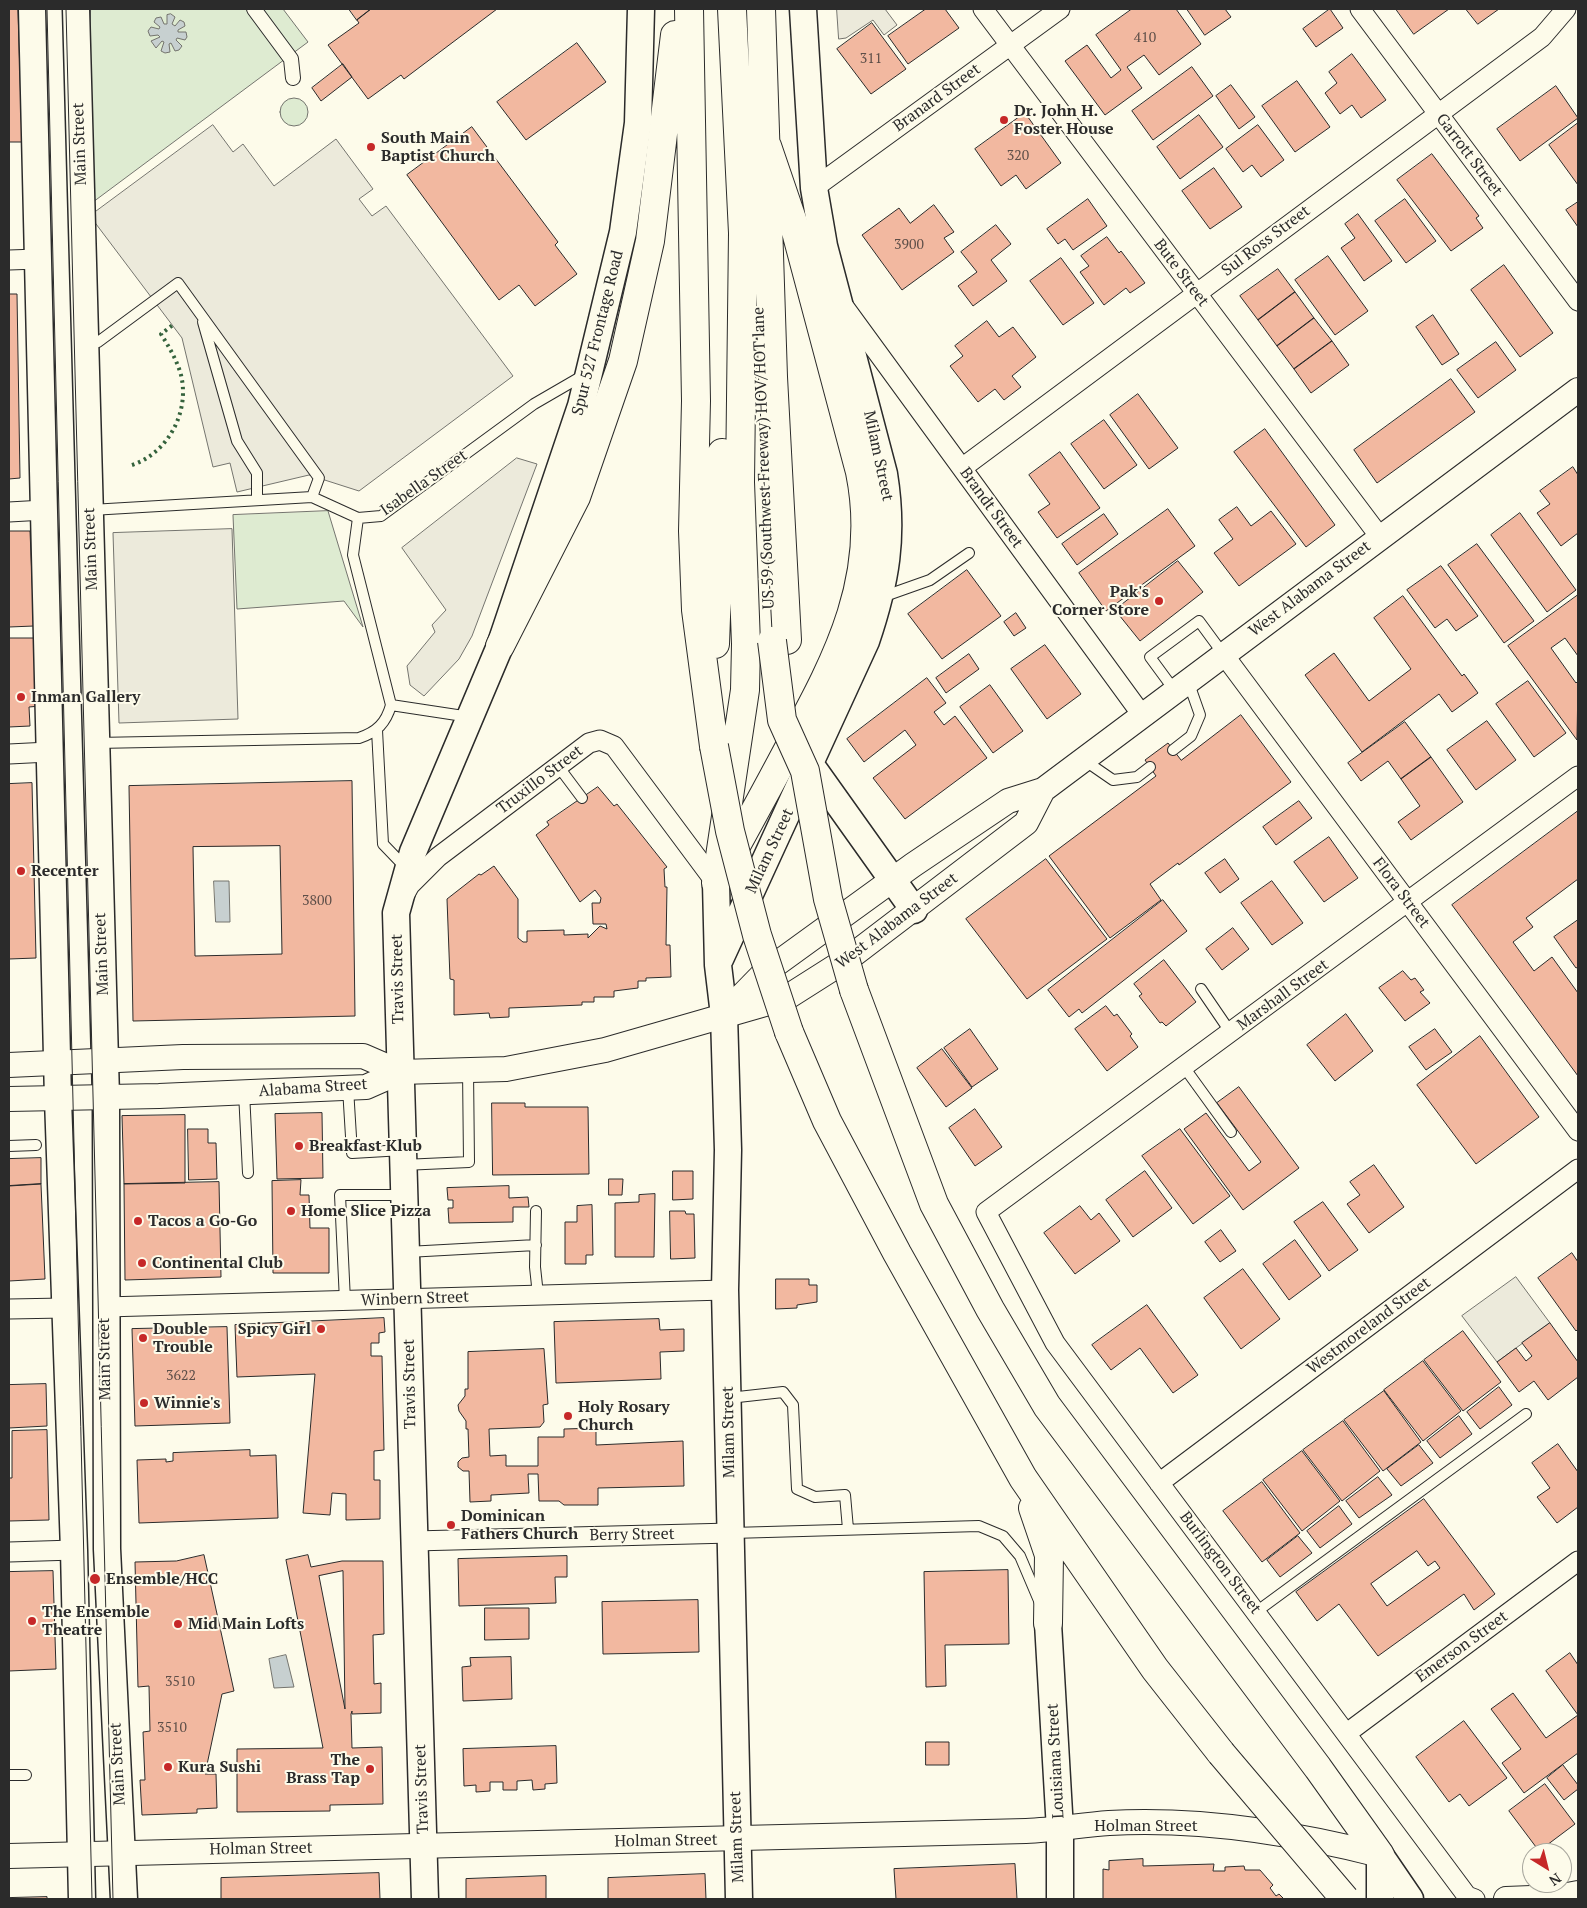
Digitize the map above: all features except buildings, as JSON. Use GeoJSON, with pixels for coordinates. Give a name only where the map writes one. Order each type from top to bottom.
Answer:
{"type":"FeatureCollection","features":[{"type":"Feature","properties":{"kind":"highway"},"geometry":{"type":"LineString","coordinates":[[500,646],[576,497],[623,361],[650,241],[679,9]]}},
{"type":"Feature","properties":{"kind":"highway"},"geometry":{"type":"LineString","coordinates":[[689,9],[696,401],[693,531],[706,610],[714,746],[730,831],[754,925],[789,1032],[827,1121],[892,1244],[1023,1478],[1155,1669],[1221,1753],[1345,1899]]}},
{"type":"Feature","properties":{"kind":"highway"},"geometry":{"type":"LineString","coordinates":[[706,610],[722,467],[724,223],[718,9]]}},
{"type":"Feature","properties":{"kind":"highway","name":"US 59 (Southwest Freeway) HOV/HOT lane"},"geometry":{"type":"LineString","coordinates":[[732,9],[743,233],[759,270],[765,578],[780,640],[782,720],[807,768],[828,899],[854,990],[934,1204],[990,1309],[1046,1406],[1318,1768],[1380,1855]]}},
{"type":"Feature","properties":{"kind":"highway"},"geometry":{"type":"LineString","coordinates":[[761,9],[767,146],[780,640]]}},
{"type":"Feature","properties":{"kind":"highway"},"geometry":{"type":"LineString","coordinates":[[716,883],[819,694],[848,628],[864,567],[866,544],[865,496],[860,472],[795,228],[767,146]]}},
{"type":"Feature","properties":{"kind":"highway"},"geometry":{"type":"LineString","coordinates":[[716,883],[745,690],[746,644],[740,482],[743,233]]}},
{"type":"Feature","properties":{"kind":"highway"},"geometry":{"type":"LineString","coordinates":[[1023,1478],[1049,1555],[1048,1623]]}},
{"type":"Feature","properties":{"kind":"main road"},"geometry":{"type":"LineString","coordinates":[[32,9],[58,1099],[74,1550],[82,1899]]}},
{"type":"Feature","properties":{"kind":"main road","name":"Main Street"},"geometry":{"type":"LineString","coordinates":[[76,9],[106,1097],[107,1549],[124,1899]]}},
{"type":"Feature","properties":{"kind":"main road","name":"Spur 527 Frontage Road"},"geometry":{"type":"LineString","coordinates":[[500,646],[581,406],[623,232],[638,122],[641,9]]}},
{"type":"Feature","properties":{"kind":"main road","name":"Milam Street"},"geometry":{"type":"LineString","coordinates":[[718,965],[866,641],[881,598],[888,552],[889,507],[877,441],[824,246],[814,188],[804,9]]}},
{"type":"Feature","properties":{"kind":"main road","name":"Travis Street"},"geometry":{"type":"LineString","coordinates":[[425,1899],[396,913],[413,852],[500,646]]}},
{"type":"Feature","properties":{"kind":"main road"},"geometry":{"type":"LineString","coordinates":[[807,768],[914,910]]}},
{"type":"Feature","properties":{"kind":"main road","name":"Milam Street"},"geometry":{"type":"LineString","coordinates":[[716,883],[718,965],[724,1015],[728,1150],[726,1290],[736,1839],[739,1899]]}},
{"type":"Feature","properties":{"kind":"main road","name":"Louisiana Street"},"geometry":{"type":"LineString","coordinates":[[1048,1623],[1060,1830],[1060,1899]]}},
{"type":"Feature","properties":{"kind":"main road"},"geometry":{"type":"LineString","coordinates":[[1380,1855],[1380,1899]]}},
{"type":"Feature","properties":{"kind":"main road"},"geometry":{"type":"LineString","coordinates":[[1380,1855],[1410,1899]]}},
{"type":"Feature","properties":{"kind":"street"},"geometry":{"type":"LineString","coordinates":[[254,9],[292,59],[294,78]]}},
{"type":"Feature","properties":{"kind":"street","name":"Bute Street"},"geometry":{"type":"LineString","coordinates":[[983,9],[1380,537]]}},
{"type":"Feature","properties":{"kind":"street","name":"Branard Street"},"geometry":{"type":"LineString","coordinates":[[814,188],[1060,9]]}},
{"type":"Feature","properties":{"kind":"street","name":"Garrott Street"},"geometry":{"type":"LineString","coordinates":[[1360,9],[1578,300]]}},
{"type":"Feature","properties":{"kind":"street","name":"Sul Ross Street"},"geometry":{"type":"LineString","coordinates":[[962,468],[1542,37],[1566,9]]}},
{"type":"Feature","properties":{"kind":"street"},"geometry":{"type":"LineString","coordinates":[[9,260],[38,259]]}},
{"type":"Feature","properties":{"kind":"street","name":"Brandt Street"},"geometry":{"type":"LineString","coordinates":[[840,301],[1142,715]]}},
{"type":"Feature","properties":{"kind":"street","name":"West Alabama Street"},"geometry":{"type":"LineString","coordinates":[[724,1015],[764,973],[893,880],[1008,801],[1043,790],[1578,390]]}},
{"type":"Feature","properties":{"kind":"street"},"geometry":{"type":"LineString","coordinates":[[9,512],[44,510]]}},
{"type":"Feature","properties":{"kind":"street","name":"Flora Street"},"geometry":{"type":"LineString","coordinates":[[1224,655],[1578,1131]]}},
{"type":"Feature","properties":{"kind":"street","name":"Truxillo Street"},"geometry":{"type":"LineString","coordinates":[[396,913],[410,885],[438,857],[589,743],[600,740],[614,746],[716,883]]}},
{"type":"Feature","properties":{"kind":"street"},"geometry":{"type":"LineString","coordinates":[[9,754],[49,752]]}},
{"type":"Feature","properties":{"kind":"street","name":"Marshall Street"},"geometry":{"type":"LineString","coordinates":[[986,1212],[1578,776]]}},
{"type":"Feature","properties":{"kind":"street","name":"West Alabama Street"},"geometry":{"type":"LineString","coordinates":[[400,1072],[506,1069],[605,1050],[786,998],[849,958],[1026,823],[1043,790]]}},
{"type":"Feature","properties":{"kind":"street","name":"Alabama Street"},"geometry":{"type":"LineString","coordinates":[[9,1065],[182,1057],[364,1056],[400,1072]]}},
{"type":"Feature","properties":{"kind":"street","name":"Alabama Street"},"geometry":{"type":"LineString","coordinates":[[9,1099],[58,1099],[366,1088],[400,1072]]}},
{"type":"Feature","properties":{"kind":"street","name":"Westmoreland Street"},"geometry":{"type":"LineString","coordinates":[[1159,1483],[1578,1169]]}},
{"type":"Feature","properties":{"kind":"street","name":"Burlington Street"},"geometry":{"type":"LineString","coordinates":[[986,1212],[1055,1343],[1467,1896],[1475,1899]]}},
{"type":"Feature","properties":{"kind":"street","name":"Winbern Street"},"geometry":{"type":"LineString","coordinates":[[105,1307],[726,1290]]}},
{"type":"Feature","properties":{"kind":"street"},"geometry":{"type":"LineString","coordinates":[[9,1309],[64,1308]]}},
{"type":"Feature","properties":{"kind":"street","name":"Berry Street"},"geometry":{"type":"LineString","coordinates":[[414,1541],[731,1533]]}},
{"type":"Feature","properties":{"kind":"street"},"geometry":{"type":"LineString","coordinates":[[9,1552],[74,1550]]}},
{"type":"Feature","properties":{"kind":"street","name":"Emerson Street"},"geometry":{"type":"LineString","coordinates":[[1346,1733],[1578,1561]]}},
{"type":"Feature","properties":{"kind":"street","name":"Holman Street"},"geometry":{"type":"LineString","coordinates":[[9,1856],[1060,1830],[1109,1824],[1215,1827],[1322,1840],[1380,1855]]}},
{"type":"Feature","properties":{"kind":"street"},"geometry":{"type":"LineString","coordinates":[[1506,1899],[1556,1897],[1578,1893]]}},
{"type":"Feature","properties":{"kind":"lane"},"geometry":{"type":"LineString","coordinates":[[85,346],[98,342],[178,283],[319,478],[312,497]]}},
{"type":"Feature","properties":{"kind":"lane"},"geometry":{"type":"LineString","coordinates":[[201,315],[238,440],[257,473],[257,500]]}},
{"type":"Feature","properties":{"kind":"lane","name":"Isabella Street"},"geometry":{"type":"LineString","coordinates":[[90,510],[312,497],[358,518],[381,516],[534,404],[589,372]]}},
{"type":"Feature","properties":{"kind":"lane"},"geometry":{"type":"LineString","coordinates":[[96,743],[359,738],[377,730],[388,715],[391,705],[353,554],[358,518]]}},
{"type":"Feature","properties":{"kind":"lane"},"geometry":{"type":"LineString","coordinates":[[881,598],[930,580],[968,553]]}},
{"type":"Feature","properties":{"kind":"lane"},"geometry":{"type":"LineString","coordinates":[[1173,750],[1191,736],[1200,715],[1182,686],[1150,657],[1199,621],[1224,655]]}},
{"type":"Feature","properties":{"kind":"lane"},"geometry":{"type":"LineString","coordinates":[[391,705],[470,717]]}},
{"type":"Feature","properties":{"kind":"lane"},"geometry":{"type":"LineString","coordinates":[[377,730],[383,844],[408,870]]}},
{"type":"Feature","properties":{"kind":"lane"},"geometry":{"type":"LineString","coordinates":[[1084,759],[1113,780],[1137,777],[1150,767]]}},
{"type":"Feature","properties":{"kind":"lane"},"geometry":{"type":"LineString","coordinates":[[558,766],[582,798]]}},
{"type":"Feature","properties":{"kind":"lane"},"geometry":{"type":"LineString","coordinates":[[1201,990],[1231,1032]]}},
{"type":"Feature","properties":{"kind":"lane"},"geometry":{"type":"LineString","coordinates":[[1184,1068],[1231,1132]]}},
{"type":"Feature","properties":{"kind":"lane"},"geometry":{"type":"LineString","coordinates":[[348,1088],[352,1153],[470,1162],[468,1070]]}},
{"type":"Feature","properties":{"kind":"lane"},"geometry":{"type":"LineString","coordinates":[[244,1092],[248,1173]]}},
{"type":"Feature","properties":{"kind":"lane"},"geometry":{"type":"LineString","coordinates":[[9,1146],[36,1145]]}},
{"type":"Feature","properties":{"kind":"lane"},"geometry":{"type":"LineString","coordinates":[[345,1301],[340,1195],[404,1195]]}},
{"type":"Feature","properties":{"kind":"lane"},"geometry":{"type":"LineString","coordinates":[[536,1211],[538,1295]]}},
{"type":"Feature","properties":{"kind":"lane"},"geometry":{"type":"LineString","coordinates":[[406,1252],[536,1245]]}},
{"type":"Feature","properties":{"kind":"lane"},"geometry":{"type":"LineString","coordinates":[[728,1398],[783,1392],[793,1405],[797,1489],[816,1497],[845,1496],[848,1529]]}},
{"type":"Feature","properties":{"kind":"lane"},"geometry":{"type":"LineString","coordinates":[[1256,1612],[1526,1414]]}},
{"type":"Feature","properties":{"kind":"lane"},"geometry":{"type":"LineString","coordinates":[[731,1533],[979,1526],[1003,1536],[1020,1556],[1048,1623]]}},
{"type":"Feature","properties":{"kind":"lane"},"geometry":{"type":"LineString","coordinates":[[9,1776],[26,1775]]}},
{"type":"Feature","properties":{"kind":"green space"},"geometry":{"type":"Polygon","coordinates":[[[91,9],[283,9],[308,42],[85,208],[91,9]]]}},
{"type":"Feature","properties":{"kind":"green space"},"geometry":{"type":"Polygon","coordinates":[[[294,98],[304,102],[308,112],[304,122],[294,126],[284,122],[280,112],[284,102],[294,98]]]}},
{"type":"Feature","properties":{"kind":"green space"},"geometry":{"type":"Polygon","coordinates":[[[328,511],[363,627],[344,601],[237,609],[233,515],[328,511]]]}},
{"type":"Feature","properties":{"kind":"shaded area"},"geometry":{"type":"Polygon","coordinates":[[[837,9],[885,9],[897,25],[884,35],[873,20],[846,38],[839,39],[837,9]]]}},
{"type":"Feature","properties":{"kind":"shaded area"},"geometry":{"type":"Polygon","coordinates":[[[171,14],[175,17],[172,24],[175,26],[180,20],[184,22],[185,26],[178,30],[178,32],[186,32],[187,37],[185,40],[177,38],[176,40],[182,46],[179,50],[175,51],[171,43],[169,44],[170,52],[165,53],[161,51],[164,42],[162,41],[156,48],[151,41],[160,37],[158,35],[150,36],[148,31],[151,27],[159,29],[160,27],[154,22],[156,18],[161,17],[164,24],[167,24],[167,15],[171,14]]]}},
{"type":"Feature","properties":{"kind":"shaded area"},"geometry":{"type":"Polygon","coordinates":[[[213,125],[233,152],[243,144],[274,186],[336,139],[373,189],[359,199],[372,216],[386,206],[513,376],[359,491],[309,475],[237,492],[230,463],[213,467],[182,338],[90,216],[213,125]]]}},
{"type":"Feature","properties":{"kind":"shaded area"},"geometry":{"type":"Polygon","coordinates":[[[517,458],[537,464],[472,636],[459,659],[424,696],[410,685],[407,666],[435,632],[432,625],[446,610],[402,548],[517,458]]]}},
{"type":"Feature","properties":{"kind":"shaded area"},"geometry":{"type":"Polygon","coordinates":[[[232,529],[238,719],[119,723],[113,533],[232,529]]]}},
{"type":"Feature","properties":{"kind":"shaded area"},"geometry":{"type":"Polygon","coordinates":[[[214,881],[229,881],[230,922],[216,922],[214,881]]]}},
{"type":"Feature","properties":{"kind":"shaded area"},"geometry":{"type":"Polygon","coordinates":[[[1516,1277],[1550,1323],[1497,1362],[1462,1316],[1516,1277]]]}},
{"type":"Feature","properties":{"kind":"shaded area"},"geometry":{"type":"Polygon","coordinates":[[[286,1655],[294,1687],[274,1688],[269,1659],[286,1655]]]}},
{"type":"Feature","properties":{"kind":"tram line"},"geometry":{"type":"LineString","coordinates":[[47,9],[92,1899]]}},
{"type":"Feature","properties":{"kind":"tram line"},"geometry":{"type":"LineString","coordinates":[[66,9],[113,1899]]}},
{"type":"Feature","properties":{"kind":"hedge"},"geometry":{"type":"LineString","coordinates":[[132,465],[145,459],[166,441],[179,417],[183,389],[181,375],[175,359],[161,334],[174,324]]}},
{"type":"Feature","properties":{"kind":"place","name":"Dr. John H. Foster House"},"geometry":{"type":"Point","coordinates":[1004,120]}},
{"type":"Feature","properties":{"kind":"place","name":"South Main Baptist Church"},"geometry":{"type":"Point","coordinates":[371,147]}},
{"type":"Feature","properties":{"kind":"place","name":"Pak's Corner Store"},"geometry":{"type":"Point","coordinates":[1159,601]}},
{"type":"Feature","properties":{"kind":"place","name":"Inman Gallery"},"geometry":{"type":"Point","coordinates":[21,697]}},
{"type":"Feature","properties":{"kind":"place","name":"Recenter"},"geometry":{"type":"Point","coordinates":[21,871]}},
{"type":"Feature","properties":{"kind":"place","name":"Breakfast Klub"},"geometry":{"type":"Point","coordinates":[299,1146]}},
{"type":"Feature","properties":{"kind":"place","name":"Home Slice Pizza"},"geometry":{"type":"Point","coordinates":[291,1211]}},
{"type":"Feature","properties":{"kind":"place","name":"Tacos a Go-Go"},"geometry":{"type":"Point","coordinates":[138,1221]}},
{"type":"Feature","properties":{"kind":"place","name":"Continental Club"},"geometry":{"type":"Point","coordinates":[142,1263]}},
{"type":"Feature","properties":{"kind":"place","name":"Spicy Girl"},"geometry":{"type":"Point","coordinates":[321,1329]}},
{"type":"Feature","properties":{"kind":"place","name":"Double Trouble"},"geometry":{"type":"Point","coordinates":[143,1338]}},
{"type":"Feature","properties":{"kind":"place","name":"Winnie's"},"geometry":{"type":"Point","coordinates":[144,1403]}},
{"type":"Feature","properties":{"kind":"place","name":"Holy Rosary Church"},"geometry":{"type":"Point","coordinates":[568,1416]}},
{"type":"Feature","properties":{"kind":"place","name":"Dominican Fathers Church"},"geometry":{"type":"Point","coordinates":[451,1525]}},
{"type":"Feature","properties":{"kind":"place","name":"Ensemble/HCC"},"geometry":{"type":"Point","coordinates":[95,1579]}},
{"type":"Feature","properties":{"kind":"place","name":"The Ensemble Theatre"},"geometry":{"type":"Point","coordinates":[32,1621]}},
{"type":"Feature","properties":{"kind":"place","name":"Mid Main Lofts"},"geometry":{"type":"Point","coordinates":[178,1624]}},
{"type":"Feature","properties":{"kind":"place","name":"Kura Sushi"},"geometry":{"type":"Point","coordinates":[168,1767]}},
{"type":"Feature","properties":{"kind":"place","name":"The Brass Tap"},"geometry":{"type":"Point","coordinates":[370,1769]}}]}
